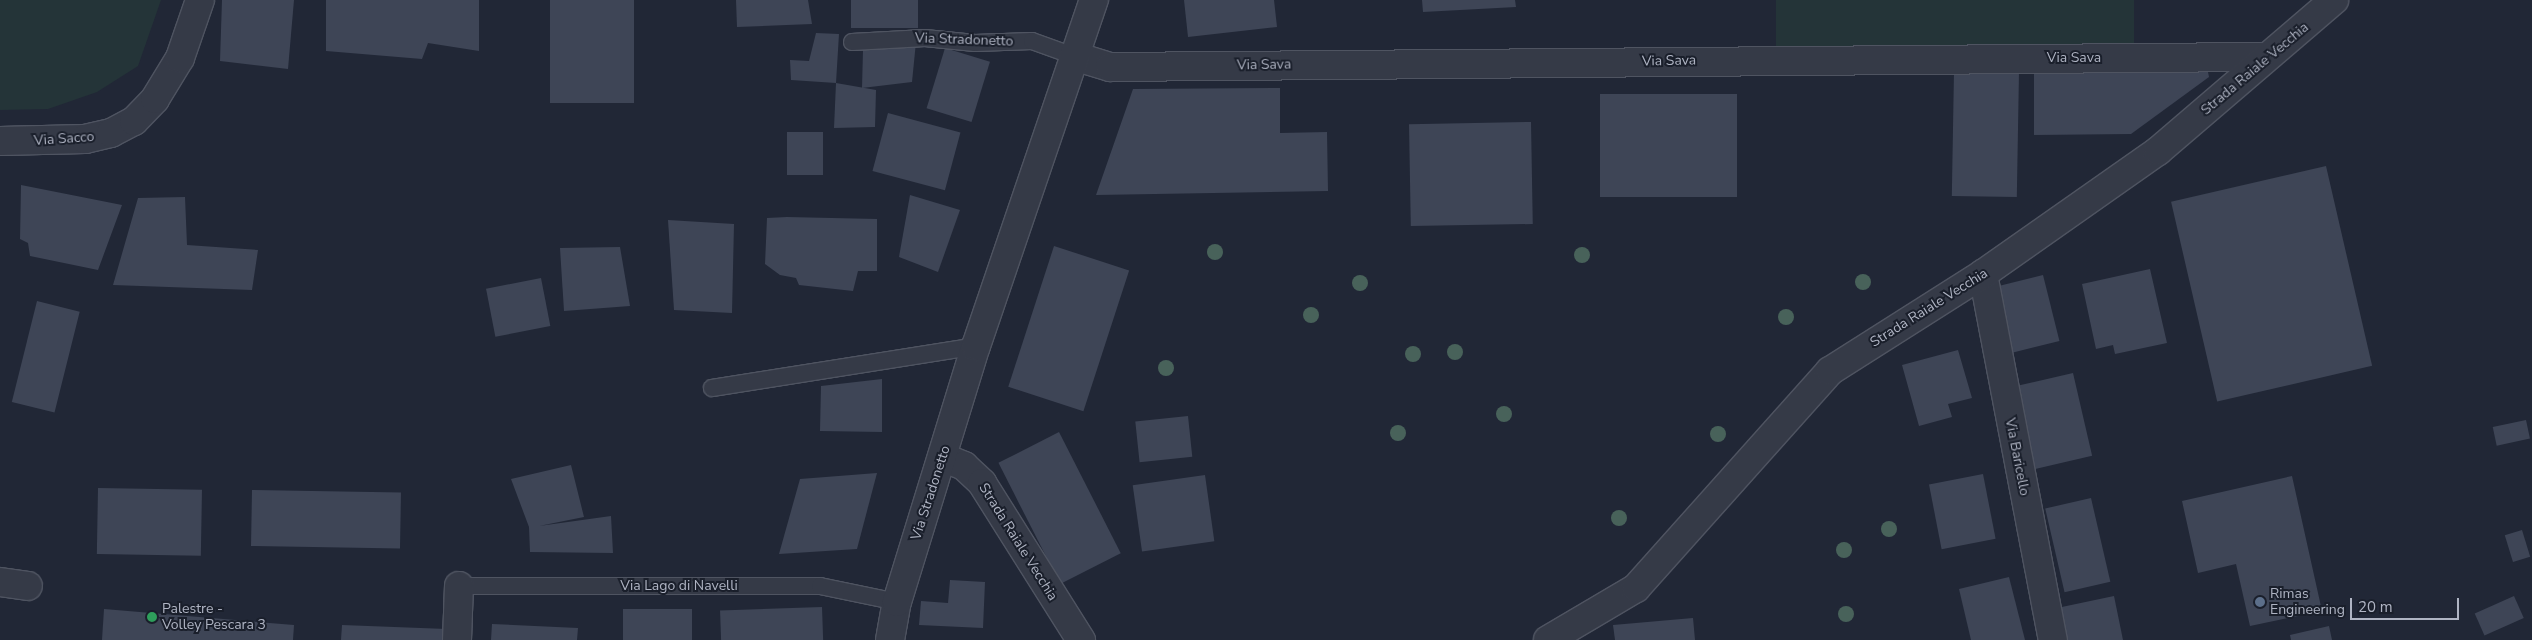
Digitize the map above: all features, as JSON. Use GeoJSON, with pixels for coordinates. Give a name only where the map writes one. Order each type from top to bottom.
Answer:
{"type":"FeatureCollection","features":[{"type":"Feature","properties":{"kind":"street","name":"Via Sacco"},"geometry":{"type":"LineString","coordinates":[[0,142],[85,139],[111,133],[134,121],[155,99],[180,58],[200,0]]}},
{"type":"Feature","properties":{"kind":"street","name":"Via Stradonetto"},"geometry":{"type":"LineString","coordinates":[[890,640],[897,602],[976,346],[1094,0]]}},
{"type":"Feature","properties":{"kind":"street","name":"Strada Raiale Vecchia"},"geometry":{"type":"LineString","coordinates":[[1548,640],[1636,588],[1830,371],[1983,274],[2158,151],[2334,0]]}},
{"type":"Feature","properties":{"kind":"street","name":"Via Sava"},"geometry":{"type":"LineString","coordinates":[[1074,56],[1110,67],[2266,57]]}},
{"type":"Feature","properties":{"kind":"street","name":"Via Baricello"},"geometry":{"type":"LineString","coordinates":[[1983,274],[2053,640]]}},
{"type":"Feature","properties":{"kind":"street","name":"Strada Raiale Vecchia"},"geometry":{"type":"LineString","coordinates":[[942,457],[964,466],[982,483],[1081,640]]}},
{"type":"Feature","properties":{"kind":"street"},"geometry":{"type":"LineString","coordinates":[[0,582],[28,586]]}},
{"type":"Feature","properties":{"kind":"street"},"geometry":{"type":"LineString","coordinates":[[457,640],[459,586]]}},
{"type":"Feature","properties":{"kind":"lane","name":"Via Stradonetto"},"geometry":{"type":"LineString","coordinates":[[852,42],[925,38],[975,43],[1032,42],[1074,56]]}},
{"type":"Feature","properties":{"kind":"lane"},"geometry":{"type":"LineString","coordinates":[[712,388],[976,346]]}},
{"type":"Feature","properties":{"kind":"lane","name":"Via Lago di Navelli"},"geometry":{"type":"LineString","coordinates":[[459,586],[820,586],[897,602]]}},
{"type":"Feature","properties":{"kind":"shaded area"},"geometry":{"type":"Polygon","coordinates":[[[0,0],[161,0],[138,66],[97,92],[48,109],[0,110],[0,0]]]}},
{"type":"Feature","properties":{"kind":"shaded area"},"geometry":{"type":"Polygon","coordinates":[[[1776,0],[2134,0],[2134,48],[1776,48],[1776,0]]]}},
{"type":"Feature","properties":{"kind":"building"},"geometry":{"type":"Polygon","coordinates":[[[222,0],[294,0],[288,69],[220,61],[222,0]]]}},
{"type":"Feature","properties":{"kind":"building"},"geometry":{"type":"Polygon","coordinates":[[[326,0],[479,0],[479,51],[428,43],[422,59],[326,51],[326,0]]]}},
{"type":"Feature","properties":{"kind":"building"},"geometry":{"type":"Polygon","coordinates":[[[550,0],[634,0],[634,103],[550,103],[550,0]]]}},
{"type":"Feature","properties":{"kind":"building"},"geometry":{"type":"Polygon","coordinates":[[[736,0],[808,0],[812,24],[737,27],[736,0]]]}},
{"type":"Feature","properties":{"kind":"building"},"geometry":{"type":"Polygon","coordinates":[[[851,0],[918,0],[918,28],[851,28],[851,0]]]}},
{"type":"Feature","properties":{"kind":"building"},"geometry":{"type":"Polygon","coordinates":[[[1184,0],[1274,0],[1277,27],[1188,37],[1184,0]]]}},
{"type":"Feature","properties":{"kind":"building"},"geometry":{"type":"Polygon","coordinates":[[[1422,0],[1515,0],[1516,7],[1423,12],[1422,0]]]}},
{"type":"Feature","properties":{"kind":"building"},"geometry":{"type":"Polygon","coordinates":[[[816,33],[839,34],[836,83],[791,80],[790,60],[809,61],[816,33]]]}},
{"type":"Feature","properties":{"kind":"building"},"geometry":{"type":"Polygon","coordinates":[[[916,42],[912,82],[862,88],[863,50],[916,42]]]}},
{"type":"Feature","properties":{"kind":"building"},"geometry":{"type":"Polygon","coordinates":[[[945,48],[990,62],[972,122],[927,108],[945,48]]]}},
{"type":"Feature","properties":{"kind":"building"},"geometry":{"type":"Polygon","coordinates":[[[2207,67],[2209,77],[2131,134],[2034,135],[2034,71],[2207,67]]]}},
{"type":"Feature","properties":{"kind":"building"},"geometry":{"type":"Polygon","coordinates":[[[1954,71],[2019,72],[2017,197],[1952,196],[1954,71]]]}},
{"type":"Feature","properties":{"kind":"building"},"geometry":{"type":"Polygon","coordinates":[[[836,83],[876,90],[875,127],[834,128],[836,83]]]}},
{"type":"Feature","properties":{"kind":"building"},"geometry":{"type":"Polygon","coordinates":[[[1280,88],[1280,133],[1327,132],[1328,191],[1096,195],[1133,89],[1280,88]]]}},
{"type":"Feature","properties":{"kind":"building"},"geometry":{"type":"Polygon","coordinates":[[[1600,94],[1737,94],[1737,197],[1600,197],[1600,94]]]}},
{"type":"Feature","properties":{"kind":"building"},"geometry":{"type":"Polygon","coordinates":[[[888,113],[960,132],[945,190],[872,171],[888,113]]]}},
{"type":"Feature","properties":{"kind":"building"},"geometry":{"type":"Polygon","coordinates":[[[1531,122],[1533,224],[1411,226],[1409,124],[1531,122]]]}},
{"type":"Feature","properties":{"kind":"building"},"geometry":{"type":"Polygon","coordinates":[[[787,132],[823,132],[823,175],[787,175],[787,132]]]}},
{"type":"Feature","properties":{"kind":"building"},"geometry":{"type":"Polygon","coordinates":[[[2326,166],[2372,366],[2217,402],[2171,202],[2326,166]]]}},
{"type":"Feature","properties":{"kind":"building"},"geometry":{"type":"Polygon","coordinates":[[[21,185],[122,205],[98,270],[30,256],[28,243],[20,239],[21,185]]]}},
{"type":"Feature","properties":{"kind":"building"},"geometry":{"type":"Polygon","coordinates":[[[910,195],[960,210],[938,272],[899,257],[910,195]]]}},
{"type":"Feature","properties":{"kind":"building"},"geometry":{"type":"Polygon","coordinates":[[[185,197],[187,245],[258,250],[252,290],[113,285],[138,198],[185,197]]]}},
{"type":"Feature","properties":{"kind":"building"},"geometry":{"type":"Polygon","coordinates":[[[767,218],[877,219],[877,271],[858,271],[853,291],[799,285],[796,278],[780,275],[765,264],[767,218]]]}},
{"type":"Feature","properties":{"kind":"building"},"geometry":{"type":"Polygon","coordinates":[[[668,220],[734,224],[732,313],[674,310],[668,220]]]}},
{"type":"Feature","properties":{"kind":"building"},"geometry":{"type":"Polygon","coordinates":[[[1054,246],[1129,270],[1083,411],[1008,387],[1054,246]]]}},
{"type":"Feature","properties":{"kind":"building"},"geometry":{"type":"Polygon","coordinates":[[[620,247],[630,306],[564,311],[560,248],[620,247]]]}},
{"type":"Feature","properties":{"kind":"building"},"geometry":{"type":"Polygon","coordinates":[[[2150,269],[2167,343],[2115,354],[2113,345],[2096,349],[2082,284],[2150,269]]]}},
{"type":"Feature","properties":{"kind":"building"},"geometry":{"type":"Polygon","coordinates":[[[2043,275],[2059,341],[2006,354],[1990,288],[2043,275]]]}},
{"type":"Feature","properties":{"kind":"building"},"geometry":{"type":"Polygon","coordinates":[[[541,278],[550,326],[495,337],[486,289],[541,278]]]}},
{"type":"Feature","properties":{"kind":"building"},"geometry":{"type":"Polygon","coordinates":[[[37,301],[80,312],[55,413],[12,402],[37,301]]]}},
{"type":"Feature","properties":{"kind":"building"},"geometry":{"type":"Polygon","coordinates":[[[1958,350],[1972,398],[1948,404],[1952,417],[1919,426],[1902,365],[1958,350]]]}},
{"type":"Feature","properties":{"kind":"building"},"geometry":{"type":"Polygon","coordinates":[[[2073,373],[2092,456],[2029,470],[2010,388],[2073,373]]]}},
{"type":"Feature","properties":{"kind":"building"},"geometry":{"type":"Polygon","coordinates":[[[882,379],[882,432],[820,431],[821,386],[882,379]]]}},
{"type":"Feature","properties":{"kind":"building"},"geometry":{"type":"Polygon","coordinates":[[[1188,416],[1192,457],[1140,462],[1135,422],[1188,416]]]}},
{"type":"Feature","properties":{"kind":"building"},"geometry":{"type":"Polygon","coordinates":[[[2526,420],[2530,439],[2497,446],[2493,427],[2526,420]]]}},
{"type":"Feature","properties":{"kind":"building"},"geometry":{"type":"Polygon","coordinates":[[[1059,432],[1121,553],[1060,584],[998,463],[1059,432]]]}},
{"type":"Feature","properties":{"kind":"building"},"geometry":{"type":"Polygon","coordinates":[[[571,465],[584,517],[539,526],[611,516],[613,553],[530,552],[529,527],[511,479],[571,465]]]}},
{"type":"Feature","properties":{"kind":"building"},"geometry":{"type":"Polygon","coordinates":[[[877,473],[857,549],[779,554],[800,479],[877,473]]]}},
{"type":"Feature","properties":{"kind":"building"},"geometry":{"type":"Polygon","coordinates":[[[1983,474],[1996,539],[1942,549],[1929,484],[1983,474]]]}},
{"type":"Feature","properties":{"kind":"building"},"geometry":{"type":"Polygon","coordinates":[[[1205,475],[1214,541],[1142,552],[1133,485],[1205,475]]]}},
{"type":"Feature","properties":{"kind":"building"},"geometry":{"type":"Polygon","coordinates":[[[2292,476],[2322,611],[2250,626],[2236,564],[2198,573],[2182,501],[2292,476]]]}},
{"type":"Feature","properties":{"kind":"building"},"geometry":{"type":"Polygon","coordinates":[[[98,488],[202,490],[201,556],[97,554],[98,488]]]}},
{"type":"Feature","properties":{"kind":"building"},"geometry":{"type":"Polygon","coordinates":[[[252,490],[401,493],[400,549],[251,546],[252,490]]]}},
{"type":"Feature","properties":{"kind":"building"},"geometry":{"type":"Polygon","coordinates":[[[2091,498],[2110,582],[2065,592],[2045,509],[2091,498]]]}},
{"type":"Feature","properties":{"kind":"building"},"geometry":{"type":"Polygon","coordinates":[[[2522,530],[2530,557],[2513,562],[2505,535],[2522,530]]]}},
{"type":"Feature","properties":{"kind":"building"},"geometry":{"type":"Polygon","coordinates":[[[2009,577],[2025,640],[1971,640],[1959,589],[2009,577]]]}},
{"type":"Feature","properties":{"kind":"building"},"geometry":{"type":"Polygon","coordinates":[[[950,580],[985,582],[983,628],[919,625],[921,601],[948,603],[950,580]]]}},
{"type":"Feature","properties":{"kind":"building"},"geometry":{"type":"Polygon","coordinates":[[[2114,596],[2123,640],[2064,640],[2057,608],[2114,596]]]}},
{"type":"Feature","properties":{"kind":"building"},"geometry":{"type":"Polygon","coordinates":[[[2514,596],[2524,618],[2484,635],[2475,613],[2514,596]]]}},
{"type":"Feature","properties":{"kind":"building"},"geometry":{"type":"Polygon","coordinates":[[[822,607],[823,640],[721,640],[720,611],[822,607]]]}},
{"type":"Feature","properties":{"kind":"building","name":"Palestre - Volley Pescara 3"},"geometry":{"type":"Polygon","coordinates":[[[104,609],[294,625],[293,640],[102,640],[104,609]]]}},
{"type":"Feature","properties":{"kind":"building"},"geometry":{"type":"Polygon","coordinates":[[[623,609],[692,609],[692,640],[623,640],[623,609]]]}},
{"type":"Feature","properties":{"kind":"building"},"geometry":{"type":"Polygon","coordinates":[[[1693,618],[1695,640],[1615,640],[1613,625],[1693,618]]]}},
{"type":"Feature","properties":{"kind":"building"},"geometry":{"type":"Polygon","coordinates":[[[492,624],[578,628],[577,640],[491,640],[492,624]]]}},
{"type":"Feature","properties":{"kind":"building"},"geometry":{"type":"Polygon","coordinates":[[[342,625],[447,629],[447,640],[341,640],[342,625]]]}},
{"type":"Feature","properties":{"kind":"building"},"geometry":{"type":"Polygon","coordinates":[[[2329,626],[2332,640],[2291,640],[2290,635],[2329,626]]]}},
{"type":"Feature","properties":{"kind":"place","name":"Rimas Engineering"},"geometry":{"type":"Point","coordinates":[2260,602]}},
{"type":"Feature","properties":{"kind":"place","name":"Palestre - Volley Pescara 3"},"geometry":{"type":"Point","coordinates":[152,617]}}]}
